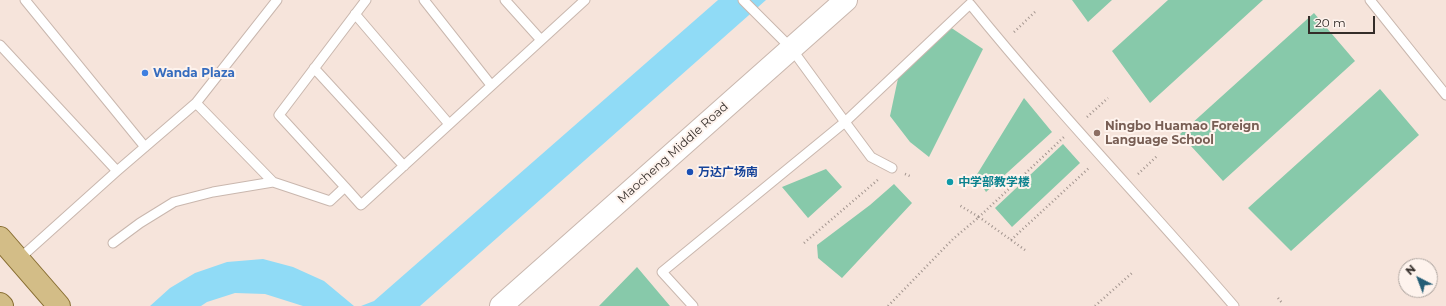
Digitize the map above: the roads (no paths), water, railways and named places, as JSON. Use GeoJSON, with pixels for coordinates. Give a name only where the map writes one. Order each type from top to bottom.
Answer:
{"type":"FeatureCollection","features":[{"type":"Feature","properties":{"kind":"main road","name":"Maocheng Middle Road"},"geometry":{"type":"LineString","coordinates":[[501,306],[846,0]]}},
{"type":"Feature","properties":{"kind":"main road"},"geometry":{"type":"LineString","coordinates":[[0,238],[59,306]]}},
{"type":"Feature","properties":{"kind":"lane"},"geometry":{"type":"LineString","coordinates":[[25,0],[145,147]]}},
{"type":"Feature","properties":{"kind":"lane"},"geometry":{"type":"LineString","coordinates":[[19,259],[196,102],[278,0]]}},
{"type":"Feature","properties":{"kind":"lane"},"geometry":{"type":"LineString","coordinates":[[366,0],[278,115],[361,205],[584,0]]}},
{"type":"Feature","properties":{"kind":"lane"},"geometry":{"type":"LineString","coordinates":[[424,0],[491,85]]}},
{"type":"Feature","properties":{"kind":"lane"},"geometry":{"type":"LineString","coordinates":[[505,0],[540,40]]}},
{"type":"Feature","properties":{"kind":"lane"},"geometry":{"type":"LineString","coordinates":[[743,0],[791,48],[871,157],[892,168]]}},
{"type":"Feature","properties":{"kind":"lane"},"geometry":{"type":"LineString","coordinates":[[1370,0],[1446,95]]}},
{"type":"Feature","properties":{"kind":"lane"},"geometry":{"type":"LineString","coordinates":[[693,306],[662,272],[845,122],[970,4],[1002,44],[1234,306]]}},
{"type":"Feature","properties":{"kind":"lane"},"geometry":{"type":"LineString","coordinates":[[355,14],[448,124]]}},
{"type":"Feature","properties":{"kind":"lane"},"geometry":{"type":"LineString","coordinates":[[0,45],[117,171]]}},
{"type":"Feature","properties":{"kind":"lane"},"geometry":{"type":"LineString","coordinates":[[314,68],[404,166]]}},
{"type":"Feature","properties":{"kind":"lane"},"geometry":{"type":"LineString","coordinates":[[196,102],[273,182],[330,201],[346,187]]}},
{"type":"Feature","properties":{"kind":"lane"},"geometry":{"type":"LineString","coordinates":[[113,243],[140,223],[174,202],[213,192],[273,182]]}},
{"type":"Feature","properties":{"kind":"water"},"geometry":{"type":"Polygon","coordinates":[[[718,0],[766,0],[420,306],[361,306],[374,301],[718,0]]]}},
{"type":"Feature","properties":{"kind":"water"},"geometry":{"type":"Polygon","coordinates":[[[263,259],[293,267],[324,281],[354,306],[303,306],[265,294],[235,293],[207,302],[201,306],[150,306],[170,288],[195,273],[227,262],[263,259]]]}},
{"type":"Feature","properties":{"kind":"place","name":"Wanda Plaza"},"geometry":{"type":"Point","coordinates":[145,73]}},
{"type":"Feature","properties":{"kind":"place","name":"Ningbo Huamao Foreign Language School"},"geometry":{"type":"Point","coordinates":[1097,133]}},
{"type":"Feature","properties":{"kind":"place","name":"万达广场南"},"geometry":{"type":"Point","coordinates":[690,172]}},
{"type":"Feature","properties":{"kind":"place","name":"中学部教学楼"},"geometry":{"type":"Point","coordinates":[950,182]}}]}
